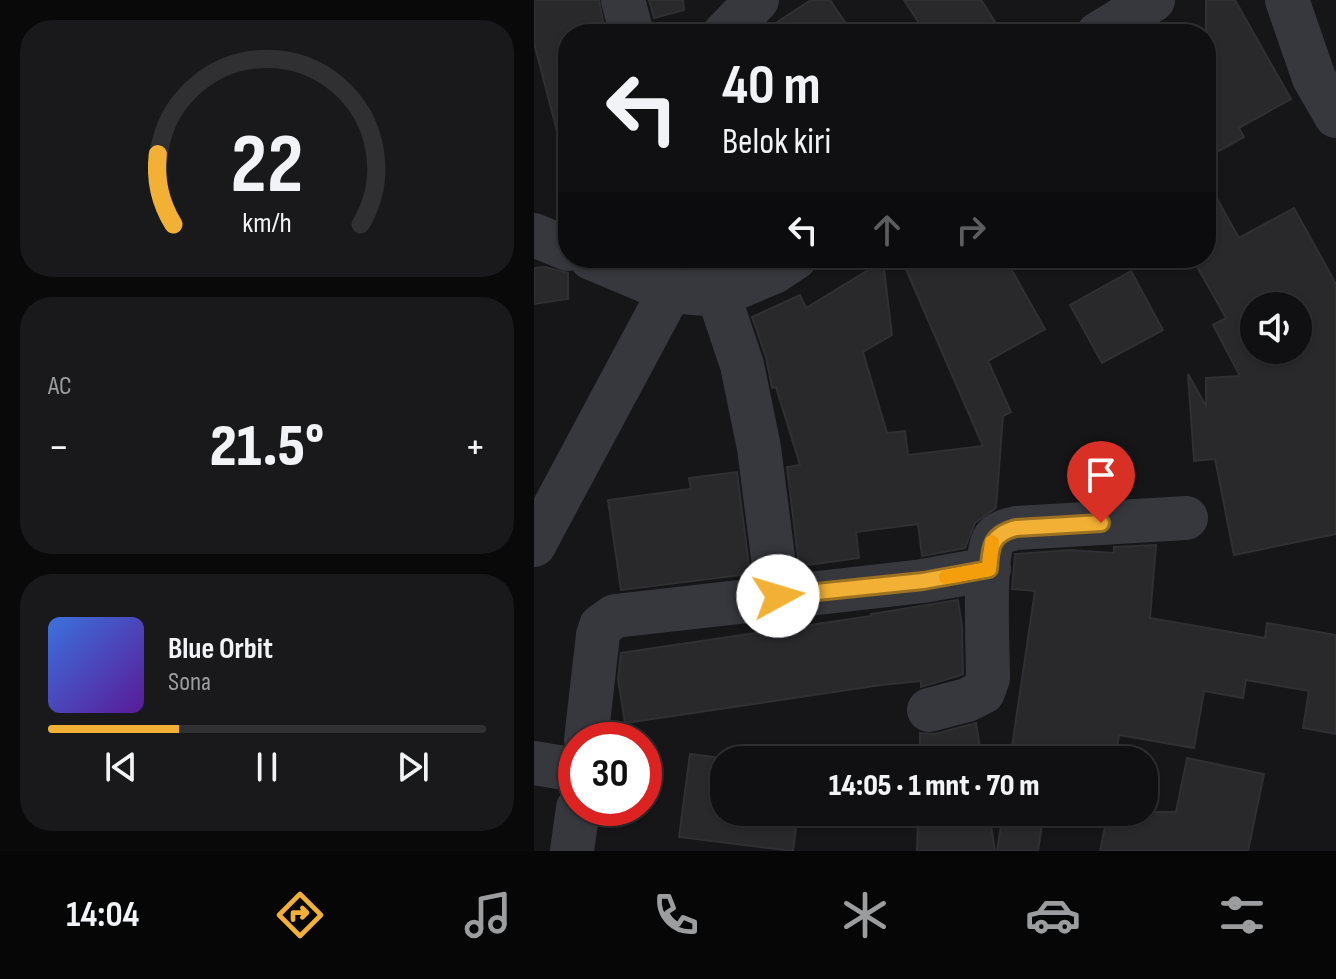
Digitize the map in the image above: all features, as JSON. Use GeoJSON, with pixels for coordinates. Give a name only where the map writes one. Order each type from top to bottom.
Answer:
{"type":"FeatureCollection","features":[{"type":"Feature","properties":{"kind":"street"},"geometry":{"type":"LineString","coordinates":[[623,0],[629,24]]}},
{"type":"Feature","properties":{"kind":"street"},"geometry":{"type":"LineString","coordinates":[[734,24],[757,0]]}},
{"type":"Feature","properties":{"kind":"street"},"geometry":{"type":"LineString","coordinates":[[1098,21],[1153,0]]}},
{"type":"Feature","properties":{"kind":"street"},"geometry":{"type":"LineString","coordinates":[[1287,0],[1314,78],[1336,116]]}},
{"type":"Feature","properties":{"kind":"street"},"geometry":{"type":"LineString","coordinates":[[534,235],[558,245]]}},
{"type":"Feature","properties":{"kind":"street"},"geometry":{"type":"LineString","coordinates":[[615,268],[670,291]]}},
{"type":"Feature","properties":{"kind":"street"},"geometry":{"type":"LineString","coordinates":[[534,545],[670,291],[712,276],[774,272],[780,268]]}},
{"type":"Feature","properties":{"kind":"street"},"geometry":{"type":"LineString","coordinates":[[712,276],[742,365],[759,448],[778,596]]}},
{"type":"Feature","properties":{"kind":"street"},"geometry":{"type":"LineString","coordinates":[[929,710],[967,700],[983,692],[988,678],[990,546],[995,536],[1016,528],[1186,518]]}},
{"type":"Feature","properties":{"kind":"street"},"geometry":{"type":"LineString","coordinates":[[588,722],[598,635],[606,620],[615,616],[923,581],[989,569]]}},
{"type":"Feature","properties":{"kind":"street"},"geometry":{"type":"LineString","coordinates":[[534,763],[558,767]]}},
{"type":"Feature","properties":{"kind":"street"},"geometry":{"type":"LineString","coordinates":[[572,851],[575,826]]}},
{"type":"Feature","properties":{"kind":"building"},"geometry":{"type":"Polygon","coordinates":[[[534,0],[599,0],[604,24],[558,24],[558,131],[557,131],[534,43],[534,0]]]}},
{"type":"Feature","properties":{"kind":"building"},"geometry":{"type":"Polygon","coordinates":[[[649,0],[683,0],[684,10],[654,18],[649,0]]]}},
{"type":"Feature","properties":{"kind":"building"},"geometry":{"type":"Polygon","coordinates":[[[811,0],[830,0],[846,24],[774,24],[811,0]]]}},
{"type":"Feature","properties":{"kind":"building"},"geometry":{"type":"Polygon","coordinates":[[[904,0],[981,0],[997,24],[920,24],[904,0]]]}},
{"type":"Feature","properties":{"kind":"building"},"geometry":{"type":"Polygon","coordinates":[[[1206,0],[1235,0],[1291,99],[1239,128],[1244,137],[1216,152],[1216,24],[1206,24],[1206,0]]]}},
{"type":"Feature","properties":{"kind":"building"},"geometry":{"type":"Polygon","coordinates":[[[1216,197],[1239,238],[1294,208],[1336,284],[1336,534],[1234,555],[1215,459],[1194,461],[1188,374],[1206,406],[1206,378],[1240,376],[1213,325],[1226,318],[1198,268],[1216,268],[1216,197]]]}},
{"type":"Feature","properties":{"kind":"building"},"geometry":{"type":"Polygon","coordinates":[[[545,267],[568,273],[568,299],[534,304],[534,268],[545,267]]]}},
{"type":"Feature","properties":{"kind":"building"},"geometry":{"type":"Polygon","coordinates":[[[872,268],[884,268],[892,335],[863,352],[887,433],[905,431],[908,455],[983,446],[905,268],[1011,268],[1045,329],[988,361],[1011,412],[1003,416],[996,508],[975,523],[965,548],[922,556],[918,524],[856,532],[859,558],[799,566],[787,467],[800,465],[776,387],[772,388],[766,357],[752,317],[800,295],[806,308],[872,268]]]}},
{"type":"Feature","properties":{"kind":"building"},"geometry":{"type":"Polygon","coordinates":[[[1131,271],[1163,330],[1102,363],[1070,305],[1131,271]]]}},
{"type":"Feature","properties":{"kind":"building"},"geometry":{"type":"Polygon","coordinates":[[[737,472],[750,574],[621,590],[608,500],[691,489],[689,478],[737,472]]]}},
{"type":"Feature","properties":{"kind":"building"},"geometry":{"type":"Polygon","coordinates":[[[1156,545],[1150,618],[1265,638],[1267,623],[1336,635],[1336,734],[1303,728],[1309,691],[1246,680],[1243,698],[1204,691],[1194,748],[1119,735],[1117,746],[1012,746],[1035,591],[1012,589],[1015,554],[1070,550],[1114,553],[1114,547],[1156,545]]]}},
{"type":"Feature","properties":{"kind":"building"},"geometry":{"type":"Polygon","coordinates":[[[958,600],[963,674],[921,687],[921,681],[881,685],[625,722],[618,679],[621,653],[958,600]]]}},
{"type":"Feature","properties":{"kind":"building"},"geometry":{"type":"Polygon","coordinates":[[[976,723],[980,746],[920,746],[920,733],[935,734],[976,723]]]}},
{"type":"Feature","properties":{"kind":"building"},"geometry":{"type":"Polygon","coordinates":[[[690,754],[710,757],[710,826],[796,826],[793,851],[679,837],[690,754]]]}},
{"type":"Feature","properties":{"kind":"building"},"geometry":{"type":"Polygon","coordinates":[[[1187,758],[1264,774],[1248,851],[1100,851],[1105,826],[1158,826],[1158,812],[1176,812],[1187,758]]]}},
{"type":"Feature","properties":{"kind":"building"},"geometry":{"type":"Polygon","coordinates":[[[918,826],[991,826],[995,851],[917,851],[918,826]]]}},
{"type":"Feature","properties":{"kind":"building"},"geometry":{"type":"Polygon","coordinates":[[[1001,826],[1042,826],[1038,851],[997,851],[1001,826]]]}},
{"type":"Feature","properties":{"kind":"slow traffic"},"geometry":{"type":"LineString","coordinates":[[946,577],[989,569],[992,542]]}},
{"type":"Feature","properties":{"kind":"route"},"geometry":{"type":"LineString","coordinates":[[778,596],[923,581],[989,569],[990,546],[995,536],[1004,531],[1101,523]]}}]}
